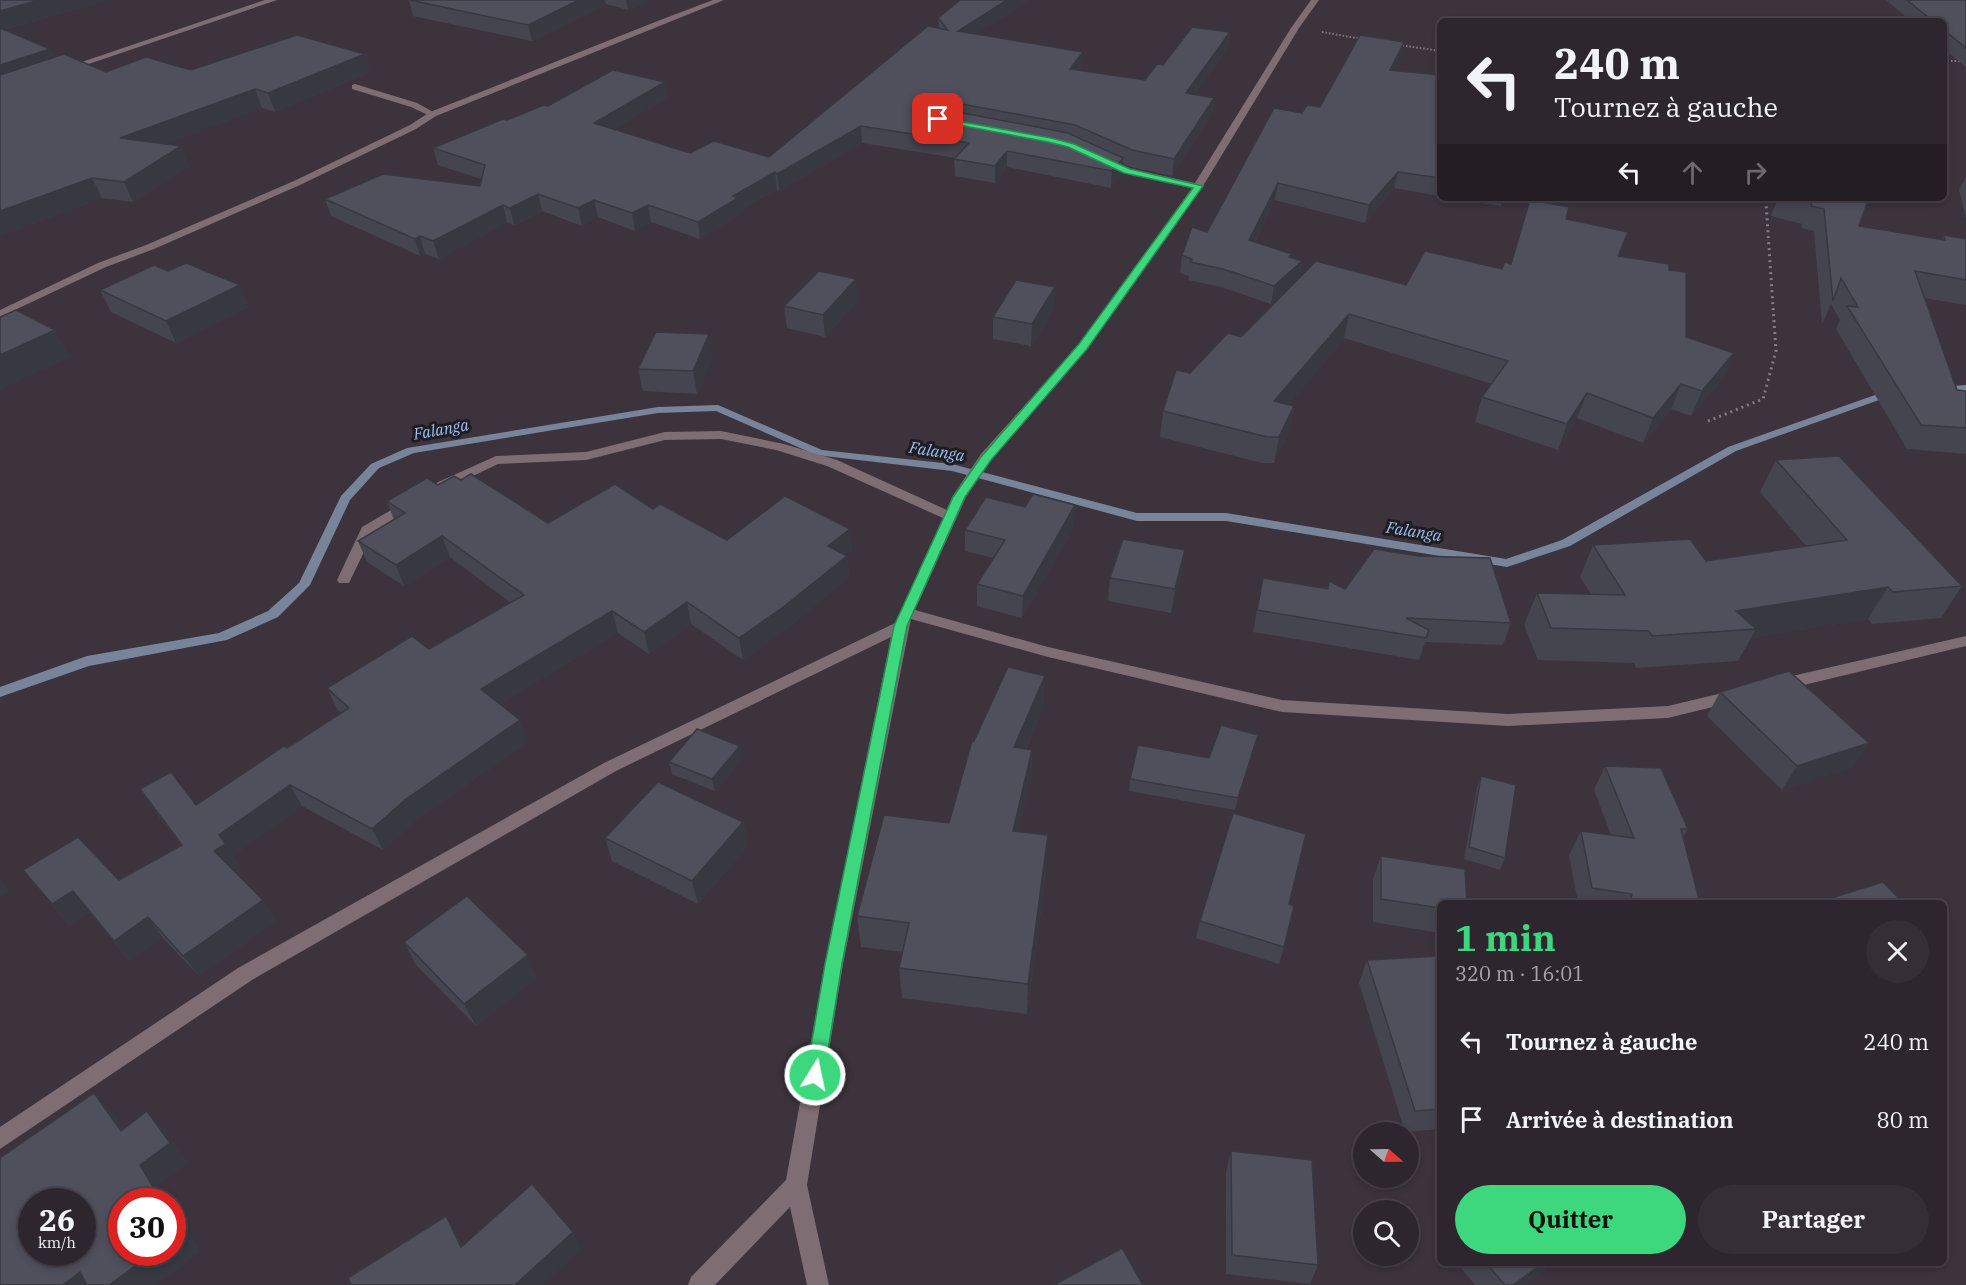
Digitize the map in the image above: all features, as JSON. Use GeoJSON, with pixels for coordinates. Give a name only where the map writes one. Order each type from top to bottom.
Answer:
{"type":"FeatureCollection","features":[{"type":"Feature","properties":{"kind":"street"},"geometry":{"type":"LineString","coordinates":[[60,71],[273,0]]}},
{"type":"Feature","properties":{"kind":"street"},"geometry":{"type":"LineString","coordinates":[[0,314],[102,265],[150,248],[297,183],[413,127],[433,114],[567,62],[634,32],[720,0]]}},
{"type":"Feature","properties":{"kind":"street"},"geometry":{"type":"LineString","coordinates":[[818,1285],[796,1185],[834,964],[904,620],[959,497],[986,457],[1083,346],[1198,186],[1295,27],[1315,0]]}},
{"type":"Feature","properties":{"kind":"street"},"geometry":{"type":"LineString","coordinates":[[355,87],[414,105],[433,114]]}},
{"type":"Feature","properties":{"kind":"street"},"geometry":{"type":"LineString","coordinates":[[1096,157],[1127,171],[1198,186]]}},
{"type":"Feature","properties":{"kind":"street"},"geometry":{"type":"LineString","coordinates":[[344,580],[367,530],[427,494],[496,460],[586,456],[665,436],[721,435],[779,447],[832,463],[951,517]]}},
{"type":"Feature","properties":{"kind":"street"},"geometry":{"type":"LineString","coordinates":[[0,1139],[244,974],[610,767],[904,620],[1282,706],[1508,720],[1668,711],[1966,641]]}},
{"type":"Feature","properties":{"kind":"street"},"geometry":{"type":"LineString","coordinates":[[699,1285],[796,1185]]}},
{"type":"Feature","properties":{"kind":"path"},"geometry":{"type":"LineString","coordinates":[[1295,27],[1370,41]]}},
{"type":"Feature","properties":{"kind":"path"},"geometry":{"type":"LineString","coordinates":[[1392,44],[1437,51]]}},
{"type":"Feature","properties":{"kind":"path"},"geometry":{"type":"LineString","coordinates":[[1947,61],[1966,61]]}},
{"type":"Feature","properties":{"kind":"path"},"geometry":{"type":"LineString","coordinates":[[1708,421],[1763,399],[1776,351],[1766,201]]}},
{"type":"Feature","properties":{"kind":"building"},"geometry":{"type":"Polygon","coordinates":[[[0,0],[39,0],[0,11],[0,0]]]}},
{"type":"Feature","properties":{"kind":"building"},"geometry":{"type":"Polygon","coordinates":[[[410,0],[579,0],[528,25],[410,0]]]}},
{"type":"Feature","properties":{"kind":"building"},"geometry":{"type":"Polygon","coordinates":[[[960,0],[1007,0],[958,31],[1083,52],[1070,69],[1145,80],[1157,64],[1163,65],[1192,27],[1230,32],[1186,93],[1214,98],[1174,159],[1132,150],[1075,125],[935,99],[932,105],[937,108],[1068,133],[1123,158],[1112,171],[1007,151],[995,166],[954,159],[969,143],[861,126],[777,174],[775,172],[733,196],[738,198],[698,222],[648,205],[632,213],[594,200],[578,208],[538,194],[510,208],[503,205],[433,241],[420,236],[415,239],[325,199],[383,174],[480,186],[485,165],[433,148],[503,119],[507,120],[544,105],[548,106],[613,70],[665,82],[594,123],[690,153],[714,141],[769,157],[928,26],[948,30],[938,18],[960,0]]]}},
{"type":"Feature","properties":{"kind":"building"},"geometry":{"type":"Polygon","coordinates":[[[1907,0],[1966,0],[1966,48],[1947,32],[1947,18],[1929,18],[1907,0]]]}},
{"type":"Feature","properties":{"kind":"building"},"geometry":{"type":"Polygon","coordinates":[[[0,28],[50,49],[0,65],[0,28]]]}},
{"type":"Feature","properties":{"kind":"building"},"geometry":{"type":"Polygon","coordinates":[[[297,35],[365,54],[268,93],[255,89],[120,138],[181,146],[124,182],[92,178],[0,211],[0,75],[64,54],[106,72],[146,57],[191,70],[297,35]]]}},
{"type":"Feature","properties":{"kind":"building"},"geometry":{"type":"Polygon","coordinates":[[[1360,35],[1404,42],[1390,70],[1437,75],[1437,178],[1398,172],[1369,205],[1278,183],[1249,240],[1292,254],[1289,257],[1302,261],[1274,286],[1223,269],[1190,262],[1192,259],[1182,255],[1192,227],[1207,232],[1274,108],[1302,113],[1307,105],[1320,107],[1360,35]]]}},
{"type":"Feature","properties":{"kind":"building"},"geometry":{"type":"Polygon","coordinates":[[[1530,201],[1569,207],[1566,219],[1628,232],[1618,256],[1669,264],[1669,270],[1686,272],[1686,337],[1734,353],[1702,391],[1681,384],[1653,418],[1587,393],[1567,424],[1482,397],[1508,361],[1349,314],[1274,401],[1294,406],[1279,437],[1267,437],[1163,411],[1176,370],[1190,373],[1228,333],[1241,337],[1316,261],[1406,285],[1425,251],[1502,269],[1505,262],[1511,264],[1530,201]]]}},
{"type":"Feature","properties":{"kind":"building"},"geometry":{"type":"Polygon","coordinates":[[[1808,201],[1868,201],[1859,226],[1945,240],[1944,235],[1966,239],[1966,280],[1915,271],[1957,390],[1966,391],[1966,428],[1921,425],[1847,306],[1858,307],[1841,278],[1833,301],[1824,209],[1811,206],[1812,202],[1808,201]]]}},
{"type":"Feature","properties":{"kind":"building"},"geometry":{"type":"Polygon","coordinates":[[[186,263],[240,285],[166,321],[100,290],[154,265],[168,271],[186,263]]]}},
{"type":"Feature","properties":{"kind":"building"},"geometry":{"type":"Polygon","coordinates":[[[819,271],[856,279],[823,315],[784,306],[819,271]]]}},
{"type":"Feature","properties":{"kind":"building"},"geometry":{"type":"Polygon","coordinates":[[[1016,280],[1055,287],[1032,324],[993,317],[1016,280]]]}},
{"type":"Feature","properties":{"kind":"building"},"geometry":{"type":"Polygon","coordinates":[[[16,310],[55,330],[0,355],[0,317],[16,310]]]}},
{"type":"Feature","properties":{"kind":"building"},"geometry":{"type":"Polygon","coordinates":[[[656,332],[709,334],[693,371],[638,369],[656,332]]]}},
{"type":"Feature","properties":{"kind":"building"},"geometry":{"type":"Polygon","coordinates":[[[1839,456],[1962,586],[1893,592],[1888,587],[1736,611],[1756,629],[1652,636],[1649,631],[1551,628],[1537,593],[1625,595],[1593,545],[1690,539],[1706,561],[1847,540],[1776,460],[1839,456]]]}},
{"type":"Feature","properties":{"kind":"building"},"geometry":{"type":"Polygon","coordinates":[[[471,474],[548,523],[615,484],[653,509],[660,504],[727,540],[785,496],[850,529],[828,546],[847,556],[782,608],[739,638],[687,602],[644,632],[612,611],[481,689],[520,720],[406,799],[372,829],[290,785],[219,835],[226,844],[214,851],[263,900],[183,956],[148,917],[114,941],[73,891],[52,904],[23,870],[78,837],[119,880],[182,845],[140,789],[171,772],[196,805],[284,746],[287,748],[349,708],[327,688],[412,636],[429,649],[524,595],[442,536],[396,565],[358,541],[405,513],[387,501],[427,478],[438,485],[454,476],[461,480],[471,474]]]}},
{"type":"Feature","properties":{"kind":"building"},"geometry":{"type":"Polygon","coordinates":[[[1033,494],[1075,505],[1023,596],[977,584],[1005,540],[965,530],[986,497],[1025,507],[1033,494]]]}},
{"type":"Feature","properties":{"kind":"building"},"geometry":{"type":"Polygon","coordinates":[[[1123,539],[1185,550],[1175,589],[1110,578],[1123,539]]]}},
{"type":"Feature","properties":{"kind":"building"},"geometry":{"type":"Polygon","coordinates":[[[1374,549],[1419,556],[1490,558],[1511,623],[1406,618],[1429,630],[1426,638],[1257,610],[1263,578],[1328,589],[1329,581],[1345,589],[1374,549]]]}},
{"type":"Feature","properties":{"kind":"building"},"geometry":{"type":"Polygon","coordinates":[[[1008,667],[1045,676],[1014,747],[1032,750],[1013,831],[1048,835],[1028,984],[899,968],[909,923],[857,916],[884,815],[949,823],[972,741],[1008,667]]]}},
{"type":"Feature","properties":{"kind":"building"},"geometry":{"type":"Polygon","coordinates":[[[1789,671],[1869,743],[1797,766],[1720,692],[1789,671]]]}},
{"type":"Feature","properties":{"kind":"building"},"geometry":{"type":"Polygon","coordinates":[[[1221,725],[1258,735],[1238,798],[1130,779],[1138,745],[1209,758],[1221,725]]]}},
{"type":"Feature","properties":{"kind":"building"},"geometry":{"type":"Polygon","coordinates":[[[697,729],[740,746],[712,779],[669,762],[697,729]]]}},
{"type":"Feature","properties":{"kind":"building"},"geometry":{"type":"Polygon","coordinates":[[[1605,766],[1661,768],[1688,829],[1681,829],[1699,900],[1631,900],[1632,894],[1592,888],[1581,831],[1634,838],[1605,766]]]}},
{"type":"Feature","properties":{"kind":"building"},"geometry":{"type":"Polygon","coordinates":[[[1481,776],[1516,785],[1505,858],[1469,847],[1481,776]]]}},
{"type":"Feature","properties":{"kind":"building"},"geometry":{"type":"Polygon","coordinates":[[[658,782],[743,822],[692,881],[605,838],[658,782]]]}},
{"type":"Feature","properties":{"kind":"building"},"geometry":{"type":"Polygon","coordinates":[[[1233,813],[1306,834],[1289,904],[1294,906],[1284,947],[1200,921],[1233,813]]]}},
{"type":"Feature","properties":{"kind":"building"},"geometry":{"type":"Polygon","coordinates":[[[1381,856],[1465,869],[1467,900],[1437,900],[1437,908],[1381,899],[1381,856]]]}},
{"type":"Feature","properties":{"kind":"building"},"geometry":{"type":"Polygon","coordinates":[[[1883,882],[1900,900],[1825,900],[1883,882]]]}},
{"type":"Feature","properties":{"kind":"building"},"geometry":{"type":"Polygon","coordinates":[[[467,896],[528,955],[464,1004],[404,942],[467,896]]]}},
{"type":"Feature","properties":{"kind":"building"},"geometry":{"type":"Polygon","coordinates":[[[1437,956],[1437,1109],[1415,1111],[1367,960],[1437,956]]]}},
{"type":"Feature","properties":{"kind":"building"},"geometry":{"type":"Polygon","coordinates":[[[94,1093],[121,1131],[147,1111],[170,1143],[140,1165],[154,1188],[108,1188],[108,1266],[135,1266],[109,1285],[87,1285],[80,1272],[63,1285],[0,1285],[0,1158],[94,1093]]]}},
{"type":"Feature","properties":{"kind":"building"},"geometry":{"type":"Polygon","coordinates":[[[1231,1151],[1312,1160],[1318,1265],[1232,1255],[1231,1151]]]}},
{"type":"Feature","properties":{"kind":"building"},"geometry":{"type":"Polygon","coordinates":[[[532,1184],[573,1232],[515,1285],[351,1285],[348,1278],[446,1216],[461,1247],[532,1184]]]}},
{"type":"Feature","properties":{"kind":"building"},"geometry":{"type":"Polygon","coordinates":[[[1122,1248],[1143,1285],[1054,1285],[1122,1248]]]}},
{"type":"Feature","properties":{"kind":"building"},"geometry":{"type":"Polygon","coordinates":[[[1489,1266],[1539,1266],[1513,1285],[1505,1285],[1489,1266]]]}},
{"type":"Feature","properties":{"kind":"waterway","name":"Falanga"},"geometry":{"type":"LineString","coordinates":[[1938,390],[1966,388]]}},
{"type":"Feature","properties":{"kind":"waterway","name":"Falanga"},"geometry":{"type":"LineString","coordinates":[[0,692],[87,661],[222,637],[273,614],[304,585],[345,499],[375,466],[411,450],[658,410],[718,408],[820,453],[952,468],[1137,517],[1226,517],[1507,563],[1566,543],[1732,449],[1892,392]]}},
{"type":"Feature","properties":{"kind":"route"},"geometry":{"type":"LineString","coordinates":[[815,1075],[834,964],[901,626],[959,497],[986,457],[1042,390],[1083,346],[1198,186],[1127,171],[1071,145],[938,119]]}}]}
